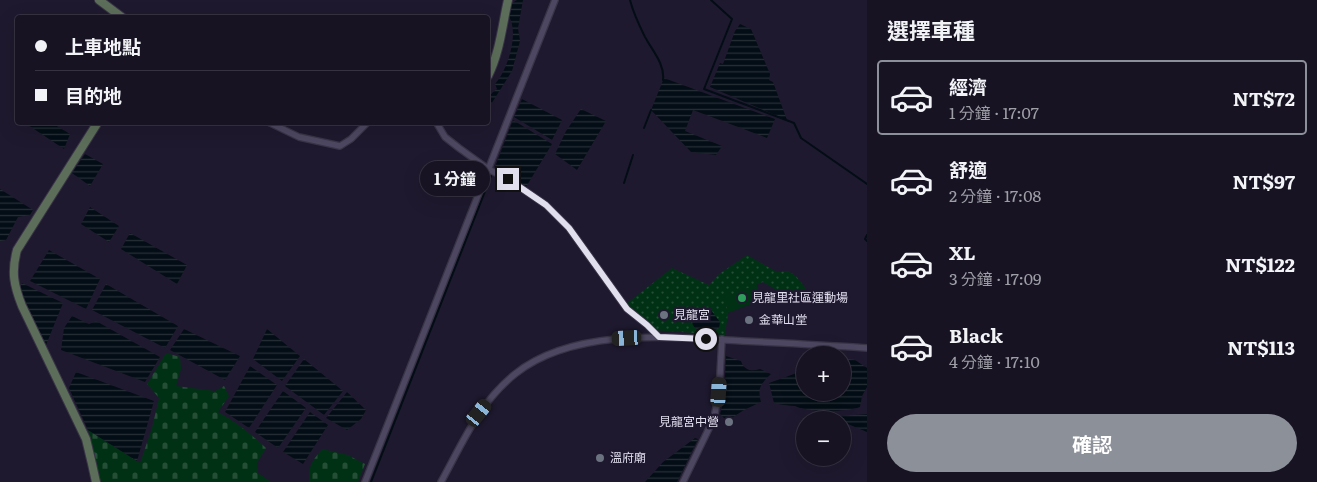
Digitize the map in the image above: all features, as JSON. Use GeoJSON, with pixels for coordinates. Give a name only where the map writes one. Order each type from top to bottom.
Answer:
{"type":"FeatureCollection","features":[{"type":"Feature","properties":{"kind":"street"},"geometry":{"type":"LineString","coordinates":[[98,0],[119,15]]}},
{"type":"Feature","properties":{"kind":"street"},"geometry":{"type":"LineString","coordinates":[[490,71],[498,51],[508,0]]}},
{"type":"Feature","properties":{"kind":"street"},"geometry":{"type":"LineString","coordinates":[[364,482],[555,0]]}},
{"type":"Feature","properties":{"kind":"street"},"geometry":{"type":"LineString","coordinates":[[96,125],[18,250],[13,270],[16,289],[22,306],[86,439],[96,482]]}},
{"type":"Feature","properties":{"kind":"street"},"geometry":{"type":"LineString","coordinates":[[274,125],[299,137],[340,146],[365,125]]}},
{"type":"Feature","properties":{"kind":"street"},"geometry":{"type":"LineString","coordinates":[[438,125],[445,138],[488,169],[515,184],[551,209],[569,228],[627,309],[659,337]]}},
{"type":"Feature","properties":{"kind":"street"},"geometry":{"type":"LineString","coordinates":[[441,482],[479,413],[497,391],[516,373],[538,359],[564,348],[611,339],[659,337],[867,348]]}},
{"type":"Feature","properties":{"kind":"street"},"geometry":{"type":"LineString","coordinates":[[683,482],[714,418],[719,392],[722,339]]}},
{"type":"Feature","properties":{"kind":"green space"},"geometry":{"type":"Polygon","coordinates":[[[747,255],[777,272],[788,271],[796,276],[807,290],[789,294],[763,282],[725,297],[728,313],[725,335],[652,330],[626,304],[672,268],[709,285],[719,274],[747,255]]]}},
{"type":"Feature","properties":{"kind":"green space","name":"見龍里社區運動場"},"geometry":{"type":"Polygon","coordinates":[[[757,284],[761,300],[728,313],[724,297],[757,284]]]}},
{"type":"Feature","properties":{"kind":"green space"},"geometry":{"type":"Polygon","coordinates":[[[166,353],[180,357],[181,369],[176,386],[215,391],[224,386],[229,396],[218,412],[243,428],[266,448],[257,463],[258,473],[271,482],[100,482],[88,430],[140,463],[152,428],[159,398],[147,384],[166,353]]]}},
{"type":"Feature","properties":{"kind":"green space"},"geometry":{"type":"Polygon","coordinates":[[[322,449],[348,455],[365,464],[358,482],[309,482],[311,464],[322,449]]]}},
{"type":"Feature","properties":{"kind":"shaded area"},"geometry":{"type":"Polygon","coordinates":[[[517,0],[523,0],[518,28],[520,41],[512,71],[490,106],[490,96],[497,89],[495,84],[504,69],[511,50],[513,31],[508,15],[513,3],[517,0]]]}},
{"type":"Feature","properties":{"kind":"shaded area"},"geometry":{"type":"Polygon","coordinates":[[[740,24],[751,29],[770,74],[769,80],[773,82],[787,120],[710,87],[720,63],[723,64],[735,31],[740,24]]]}},
{"type":"Feature","properties":{"kind":"shaded area"},"geometry":{"type":"Polygon","coordinates":[[[664,78],[775,119],[767,138],[693,110],[685,131],[722,146],[716,155],[691,152],[651,110],[664,78]]]}},
{"type":"Feature","properties":{"kind":"shaded area"},"geometry":{"type":"Polygon","coordinates":[[[522,99],[562,120],[552,140],[514,117],[522,99]]]}},
{"type":"Feature","properties":{"kind":"shaded area"},"geometry":{"type":"Polygon","coordinates":[[[581,109],[606,121],[577,170],[555,154],[566,131],[581,109]]]}},
{"type":"Feature","properties":{"kind":"shaded area"},"geometry":{"type":"Polygon","coordinates":[[[513,120],[552,144],[526,187],[495,167],[513,120]]]}},
{"type":"Feature","properties":{"kind":"shaded area"},"geometry":{"type":"Polygon","coordinates":[[[28,125],[55,125],[70,134],[64,149],[28,125]]]}},
{"type":"Feature","properties":{"kind":"shaded area"},"geometry":{"type":"Polygon","coordinates":[[[85,154],[103,164],[90,186],[72,173],[85,154]]]}},
{"type":"Feature","properties":{"kind":"shaded area"},"geometry":{"type":"Polygon","coordinates":[[[0,189],[33,210],[30,215],[18,217],[6,240],[0,241],[0,189]]]}},
{"type":"Feature","properties":{"kind":"shaded area"},"geometry":{"type":"Polygon","coordinates":[[[90,207],[119,226],[109,242],[81,224],[90,207]]]}},
{"type":"Feature","properties":{"kind":"shaded area"},"geometry":{"type":"Polygon","coordinates":[[[130,233],[187,265],[177,284],[121,249],[130,233]]]}},
{"type":"Feature","properties":{"kind":"shaded area"},"geometry":{"type":"Polygon","coordinates":[[[49,250],[100,279],[86,309],[30,281],[49,250]]]}},
{"type":"Feature","properties":{"kind":"shaded area"},"geometry":{"type":"Polygon","coordinates":[[[22,283],[63,303],[46,345],[19,289],[22,283]]]}},
{"type":"Feature","properties":{"kind":"shaded area"},"geometry":{"type":"Polygon","coordinates":[[[106,284],[178,326],[165,348],[92,310],[106,284]]]}},
{"type":"Feature","properties":{"kind":"shaded area"},"geometry":{"type":"Polygon","coordinates":[[[703,310],[711,310],[720,322],[719,328],[704,332],[694,327],[692,323],[695,316],[703,310]]]}},
{"type":"Feature","properties":{"kind":"shaded area"},"geometry":{"type":"Polygon","coordinates":[[[72,316],[89,324],[96,321],[160,357],[145,382],[61,350],[64,328],[72,316]]]}},
{"type":"Feature","properties":{"kind":"shaded area"},"geometry":{"type":"Polygon","coordinates":[[[184,329],[240,356],[225,380],[170,350],[184,329]]]}},
{"type":"Feature","properties":{"kind":"shaded area"},"geometry":{"type":"Polygon","coordinates":[[[267,329],[300,356],[282,381],[253,359],[267,329]]]}},
{"type":"Feature","properties":{"kind":"shaded area"},"geometry":{"type":"Polygon","coordinates":[[[726,356],[741,361],[748,369],[760,369],[771,374],[761,386],[759,393],[761,402],[727,421],[720,414],[724,400],[726,356]]]}},
{"type":"Feature","properties":{"kind":"shaded area"},"geometry":{"type":"Polygon","coordinates":[[[304,359],[343,391],[324,415],[285,386],[304,359]]]}},
{"type":"Feature","properties":{"kind":"shaded area"},"geometry":{"type":"Polygon","coordinates":[[[851,359],[867,368],[867,387],[862,396],[860,407],[847,410],[823,411],[774,403],[769,383],[796,373],[796,401],[851,401],[851,359]]]}},
{"type":"Feature","properties":{"kind":"shaded area"},"geometry":{"type":"Polygon","coordinates":[[[250,366],[277,385],[249,428],[225,412],[250,366]]]}},
{"type":"Feature","properties":{"kind":"shaded area"},"geometry":{"type":"Polygon","coordinates":[[[76,372],[154,401],[137,461],[88,430],[69,388],[76,372]]]}},
{"type":"Feature","properties":{"kind":"shaded area"},"geometry":{"type":"Polygon","coordinates":[[[283,391],[306,408],[278,448],[255,432],[283,391]]]}},
{"type":"Feature","properties":{"kind":"shaded area"},"geometry":{"type":"Polygon","coordinates":[[[347,392],[366,410],[361,419],[347,430],[326,418],[347,392]]]}},
{"type":"Feature","properties":{"kind":"shaded area"},"geometry":{"type":"Polygon","coordinates":[[[310,412],[328,425],[303,464],[283,452],[310,412]]]}},
{"type":"Feature","properties":{"kind":"shaded area"},"geometry":{"type":"Polygon","coordinates":[[[867,414],[867,432],[851,425],[851,415],[867,414]]]}},
{"type":"Feature","properties":{"kind":"shaded area"},"geometry":{"type":"Polygon","coordinates":[[[695,438],[698,439],[677,482],[645,482],[663,462],[695,438]]]}},
{"type":"Feature","properties":{"kind":"waterway"},"geometry":{"type":"LineString","coordinates":[[630,0],[634,14],[660,63],[663,80]]}},
{"type":"Feature","properties":{"kind":"waterway"},"geometry":{"type":"LineString","coordinates":[[711,0],[732,19],[704,89],[794,123],[801,138],[867,184]]}},
{"type":"Feature","properties":{"kind":"waterway"},"geometry":{"type":"LineString","coordinates":[[644,128],[651,110]]}},
{"type":"Feature","properties":{"kind":"waterway"},"geometry":{"type":"LineString","coordinates":[[624,183],[633,155]]}},
{"type":"Feature","properties":{"kind":"waterway"},"geometry":{"type":"LineString","coordinates":[[371,482],[491,176]]}},
{"type":"Feature","properties":{"kind":"waterway"},"geometry":{"type":"LineString","coordinates":[[867,235],[865,239],[867,241]]}},
{"type":"Feature","properties":{"kind":"place","name":"見龍里社區運動場"},"geometry":{"type":"Point","coordinates":[742,298]}},
{"type":"Feature","properties":{"kind":"place","name":"見龍宮"},"geometry":{"type":"Point","coordinates":[664,315]}},
{"type":"Feature","properties":{"kind":"place","name":"金華山堂"},"geometry":{"type":"Point","coordinates":[749,320]}},
{"type":"Feature","properties":{"kind":"place","name":"見龍宮中營"},"geometry":{"type":"Point","coordinates":[729,422]}},
{"type":"Feature","properties":{"kind":"place","name":"溫府廟"},"geometry":{"type":"Point","coordinates":[600,458]}},
{"type":"Feature","properties":{"kind":"route"},"geometry":{"type":"LineString","coordinates":[[508,179],[546,205],[569,228],[627,309],[659,337],[706,339]]}}]}
